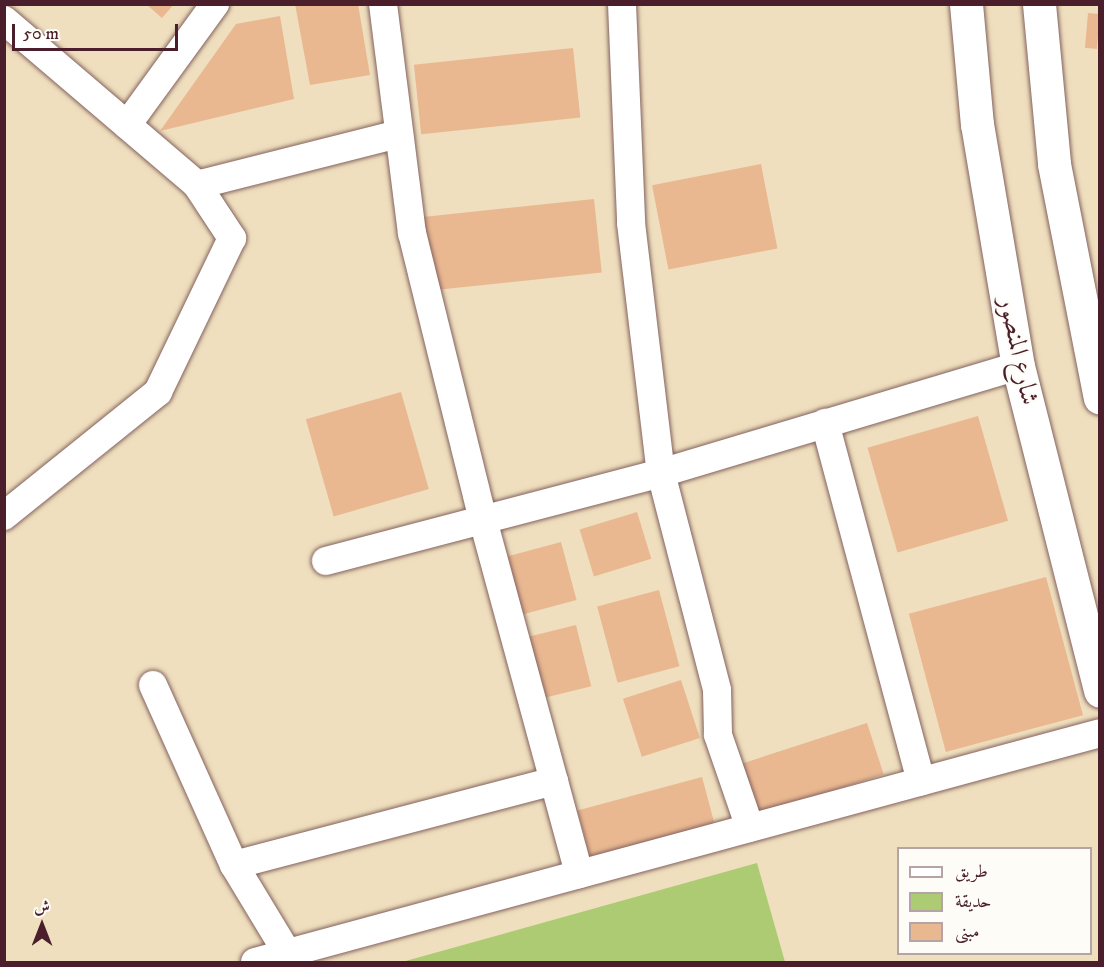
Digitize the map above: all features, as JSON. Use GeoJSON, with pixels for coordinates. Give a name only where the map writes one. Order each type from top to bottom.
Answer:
{"type":"FeatureCollection","features":[{"type":"Feature","properties":{"kind":"main road","name":"شارع المنصور"},"geometry":{"type":"LineString","coordinates":[[966,4],[977,124],[1018,366],[1100,691]]}},
{"type":"Feature","properties":{"kind":"main road"},"geometry":{"type":"LineString","coordinates":[[1039,4],[1054,164],[1095,353],[1100,398]]}},
{"type":"Feature","properties":{"kind":"street"},"geometry":{"type":"LineString","coordinates":[[127,125],[215,4]]}},
{"type":"Feature","properties":{"kind":"street"},"geometry":{"type":"LineString","coordinates":[[383,4],[412,233],[483,520],[579,874]]}},
{"type":"Feature","properties":{"kind":"street"},"geometry":{"type":"LineString","coordinates":[[622,4],[631,223],[661,473],[717,690],[718,735],[750,828]]}},
{"type":"Feature","properties":{"kind":"street"},"geometry":{"type":"LineString","coordinates":[[4,20],[197,185],[232,238],[158,392],[4,516]]}},
{"type":"Feature","properties":{"kind":"street"},"geometry":{"type":"LineString","coordinates":[[197,185],[399,134]]}},
{"type":"Feature","properties":{"kind":"street"},"geometry":{"type":"LineString","coordinates":[[326,561],[661,473],[1018,366]]}},
{"type":"Feature","properties":{"kind":"street"},"geometry":{"type":"LineString","coordinates":[[825,423],[921,781]]}},
{"type":"Feature","properties":{"kind":"street"},"geometry":{"type":"LineString","coordinates":[[153,685],[234,865],[288,954]]}},
{"type":"Feature","properties":{"kind":"street"},"geometry":{"type":"LineString","coordinates":[[255,963],[1100,733]]}},
{"type":"Feature","properties":{"kind":"street"},"geometry":{"type":"LineString","coordinates":[[234,865],[554,781]]}},
{"type":"Feature","properties":{"kind":"green space"},"geometry":{"type":"Polygon","coordinates":[[[757,863],[785,962],[402,962],[757,863]]]}},
{"type":"Feature","properties":{"kind":"building"},"geometry":{"type":"Polygon","coordinates":[[[146,4],[174,4],[162,18],[146,4]]]}},
{"type":"Feature","properties":{"kind":"building"},"geometry":{"type":"Polygon","coordinates":[[[295,4],[358,4],[370,75],[310,85],[295,4]]]}},
{"type":"Feature","properties":{"kind":"building"},"geometry":{"type":"Polygon","coordinates":[[[1088,13],[1100,14],[1097,49],[1085,48],[1088,13]]]}},
{"type":"Feature","properties":{"kind":"building"},"geometry":{"type":"Polygon","coordinates":[[[280,16],[294,99],[160,131],[236,24],[280,16]]]}},
{"type":"Feature","properties":{"kind":"building"},"geometry":{"type":"Polygon","coordinates":[[[573,48],[580,118],[421,134],[414,65],[573,48]]]}},
{"type":"Feature","properties":{"kind":"building"},"geometry":{"type":"Polygon","coordinates":[[[761,164],[777,248],[668,270],[652,185],[761,164]]]}},
{"type":"Feature","properties":{"kind":"building"},"geometry":{"type":"Polygon","coordinates":[[[594,199],[602,273],[431,291],[423,217],[594,199]]]}},
{"type":"Feature","properties":{"kind":"building"},"geometry":{"type":"Polygon","coordinates":[[[401,392],[429,489],[334,516],[306,419],[401,392]]]}},
{"type":"Feature","properties":{"kind":"building"},"geometry":{"type":"Polygon","coordinates":[[[978,416],[1008,521],[897,552],[867,448],[978,416]]]}},
{"type":"Feature","properties":{"kind":"building"},"geometry":{"type":"Polygon","coordinates":[[[637,512],[651,559],[594,576],[580,530],[637,512]]]}},
{"type":"Feature","properties":{"kind":"building"},"geometry":{"type":"Polygon","coordinates":[[[561,542],[577,600],[521,615],[505,557],[561,542]]]}},
{"type":"Feature","properties":{"kind":"building"},"geometry":{"type":"Polygon","coordinates":[[[1046,577],[1083,715],[946,752],[909,614],[1046,577]]]}},
{"type":"Feature","properties":{"kind":"building"},"geometry":{"type":"Polygon","coordinates":[[[659,590],[679,666],[618,683],[597,607],[659,590]]]}},
{"type":"Feature","properties":{"kind":"building"},"geometry":{"type":"Polygon","coordinates":[[[576,625],[591,686],[544,698],[528,637],[576,625]]]}},
{"type":"Feature","properties":{"kind":"building"},"geometry":{"type":"Polygon","coordinates":[[[681,680],[700,738],[642,757],[623,699],[681,680]]]}},
{"type":"Feature","properties":{"kind":"building"},"geometry":{"type":"Polygon","coordinates":[[[867,723],[884,774],[759,815],[742,763],[867,723]]]}},
{"type":"Feature","properties":{"kind":"building"},"geometry":{"type":"Polygon","coordinates":[[[702,777],[715,825],[590,859],[577,810],[702,777]]]}}]}
